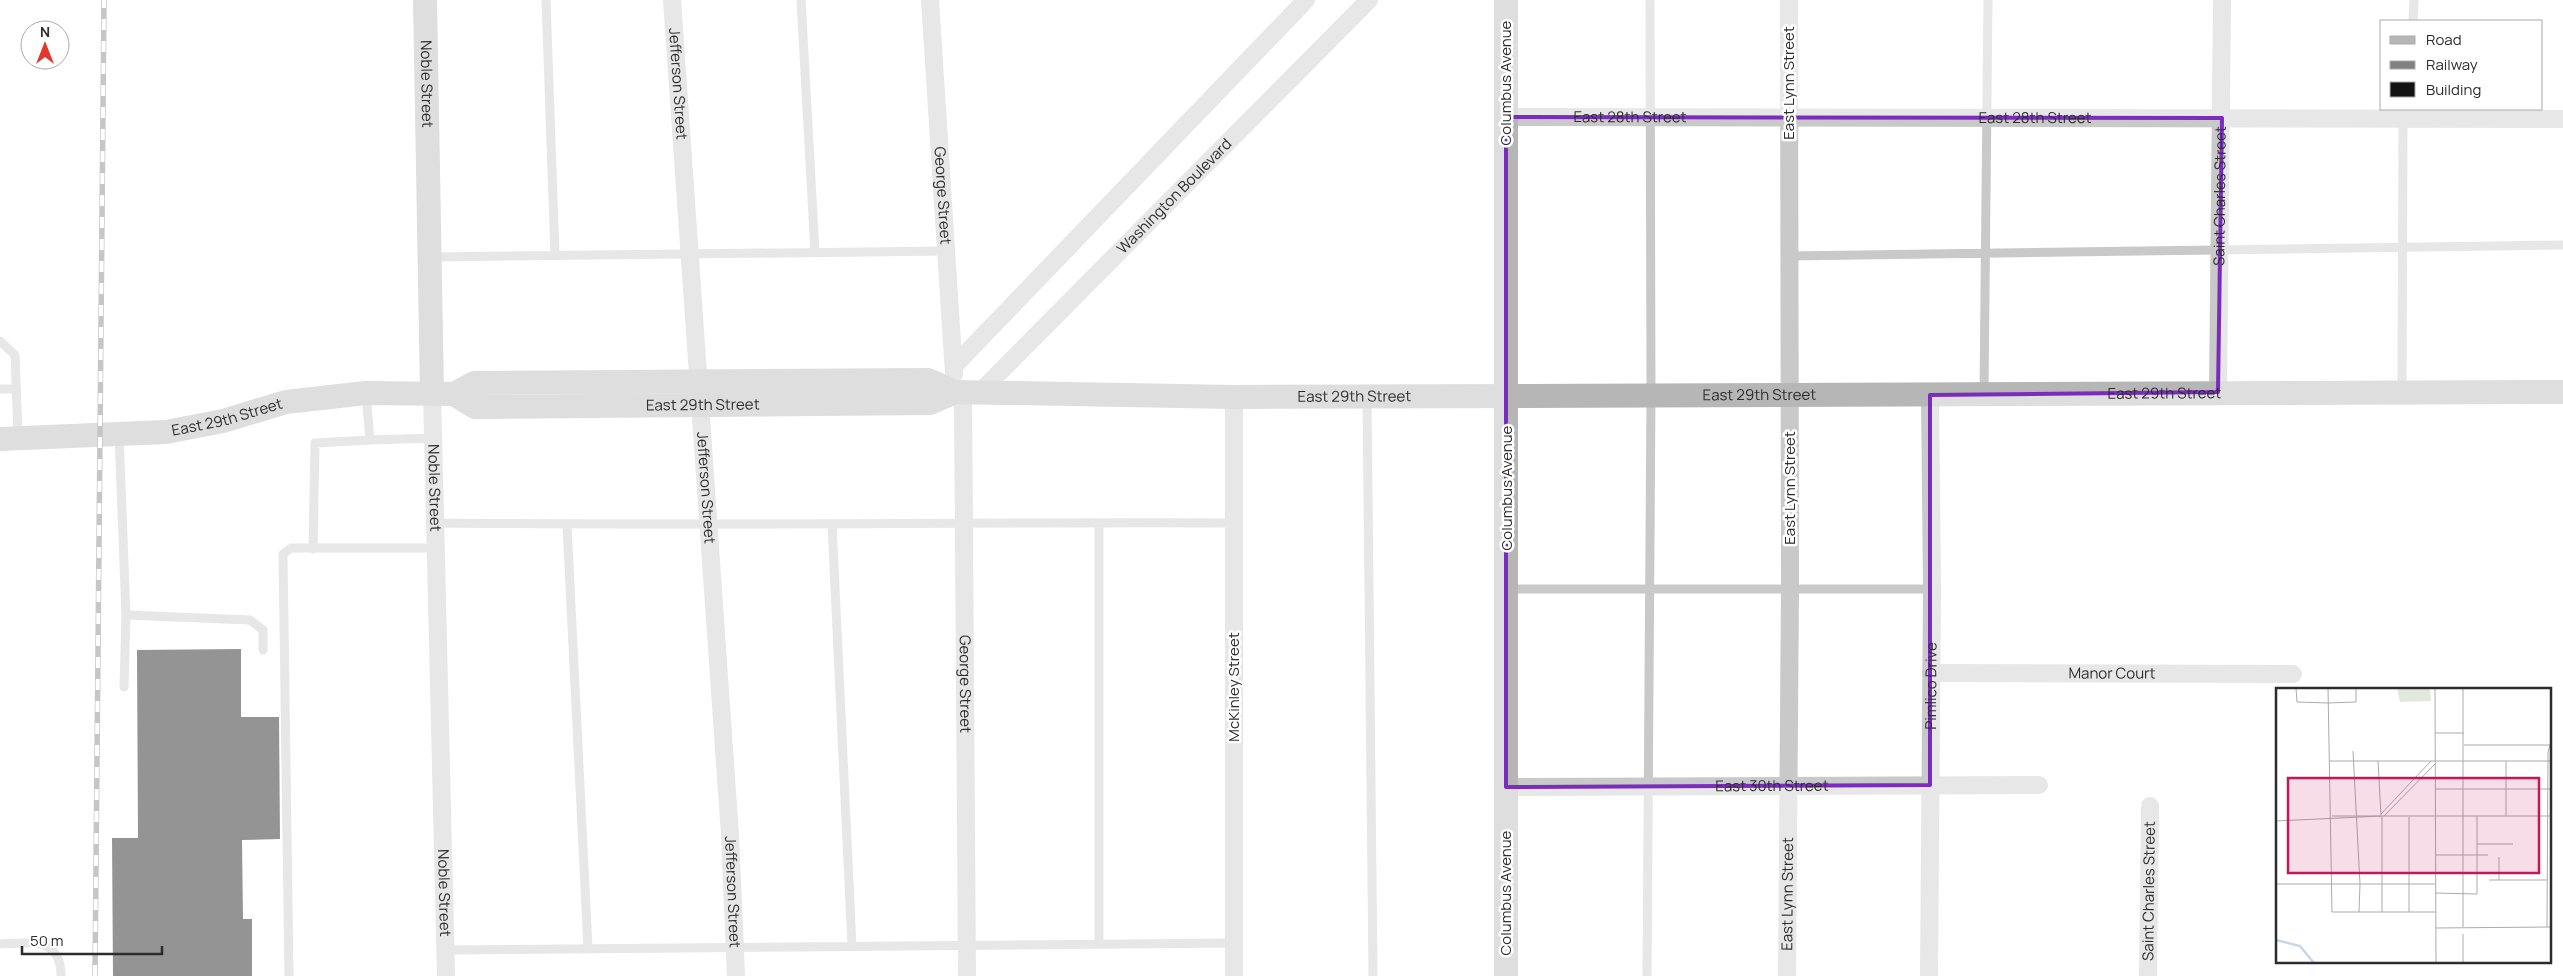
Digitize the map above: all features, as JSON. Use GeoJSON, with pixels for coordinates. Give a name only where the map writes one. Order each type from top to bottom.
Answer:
{"type":"FeatureCollection","features":[{"type":"Feature","properties":{"kind":"street","name":"Noble Street"},"geometry":{"type":"LineString","coordinates":[[425,0],[430,257],[443,394],[434,438],[446,976]]}},
{"type":"Feature","properties":{"kind":"street","name":"Jefferson Street"},"geometry":{"type":"LineString","coordinates":[[672,0],[730,834],[736,976]]}},
{"type":"Feature","properties":{"kind":"street","name":"George Street"},"geometry":{"type":"LineString","coordinates":[[930,0],[954,366],[966,392],[964,522],[967,976]]}},
{"type":"Feature","properties":{"kind":"street"},"geometry":{"type":"LineString","coordinates":[[954,366],[1306,0]]}},
{"type":"Feature","properties":{"kind":"street","name":"Washington Boulevard"},"geometry":{"type":"LineString","coordinates":[[966,392],[1369,0]]}},
{"type":"Feature","properties":{"kind":"street","name":"Columbus Avenue"},"geometry":{"type":"LineString","coordinates":[[1506,0],[1506,976]]}},
{"type":"Feature","properties":{"kind":"street","name":"East Lynn Street"},"geometry":{"type":"LineString","coordinates":[[1787,976],[1790,589],[1789,0]]}},
{"type":"Feature","properties":{"kind":"street","name":"Saint Charles Street"},"geometry":{"type":"LineString","coordinates":[[2218,392],[2222,0]]}},
{"type":"Feature","properties":{"kind":"street","name":"East 28th Street"},"geometry":{"type":"LineString","coordinates":[[1506,117],[2222,118],[2409,115],[2563,119]]}},
{"type":"Feature","properties":{"kind":"street","name":"East 29th Street"},"geometry":{"type":"LineString","coordinates":[[9,439],[166,432],[223,421],[286,402],[366,393],[443,394],[475,407],[700,393],[930,403],[966,392],[1234,397],[2563,392]]}},
{"type":"Feature","properties":{"kind":"street","name":"Pimlico Drive"},"geometry":{"type":"LineString","coordinates":[[1929,976],[1932,589],[1930,395]]}},
{"type":"Feature","properties":{"kind":"street","name":"McKinley Street"},"geometry":{"type":"LineString","coordinates":[[1234,397],[1234,976]]}},
{"type":"Feature","properties":{"kind":"street","name":"Manor Court"},"geometry":{"type":"LineString","coordinates":[[1931,673],[2293,674]]}},
{"type":"Feature","properties":{"kind":"street","name":"East 30th Street"},"geometry":{"type":"LineString","coordinates":[[1506,787],[2039,785]]}},
{"type":"Feature","properties":{"kind":"street","name":"Saint Charles Street"},"geometry":{"type":"LineString","coordinates":[[2148,976],[2150,806]]}},
{"type":"Feature","properties":{"kind":"lane"},"geometry":{"type":"LineString","coordinates":[[546,0],[555,255]]}},
{"type":"Feature","properties":{"kind":"lane"},"geometry":{"type":"LineString","coordinates":[[801,0],[815,252]]}},
{"type":"Feature","properties":{"kind":"lane"},"geometry":{"type":"LineString","coordinates":[[1647,976],[1651,396],[1650,0]]}},
{"type":"Feature","properties":{"kind":"lane"},"geometry":{"type":"LineString","coordinates":[[1984,394],[1985,118],[1988,95],[1988,0]]}},
{"type":"Feature","properties":{"kind":"lane"},"geometry":{"type":"LineString","coordinates":[[2414,0],[2414,20]]}},
{"type":"Feature","properties":{"kind":"lane"},"geometry":{"type":"LineString","coordinates":[[2402,392],[2402,247],[2409,115]]}},
{"type":"Feature","properties":{"kind":"lane"},"geometry":{"type":"LineString","coordinates":[[1789,256],[2563,245]]}},
{"type":"Feature","properties":{"kind":"lane"},"geometry":{"type":"LineString","coordinates":[[430,257],[947,251]]}},
{"type":"Feature","properties":{"kind":"lane"},"geometry":{"type":"LineString","coordinates":[[0,341],[14,355],[16,389],[9,439]]}},
{"type":"Feature","properties":{"kind":"lane"},"geometry":{"type":"LineString","coordinates":[[0,389],[16,389]]}},
{"type":"Feature","properties":{"kind":"lane"},"geometry":{"type":"LineString","coordinates":[[366,393],[370,440]]}},
{"type":"Feature","properties":{"kind":"lane"},"geometry":{"type":"LineString","coordinates":[[1367,396],[1373,976]]}},
{"type":"Feature","properties":{"kind":"lane"},"geometry":{"type":"LineString","coordinates":[[119,435],[126,615],[124,687]]}},
{"type":"Feature","properties":{"kind":"lane"},"geometry":{"type":"LineString","coordinates":[[313,549],[315,443],[434,438]]}},
{"type":"Feature","properties":{"kind":"lane"},"geometry":{"type":"LineString","coordinates":[[436,524],[709,526],[964,522],[1234,524]]}},
{"type":"Feature","properties":{"kind":"lane"},"geometry":{"type":"LineString","coordinates":[[1099,523],[1099,944]]}},
{"type":"Feature","properties":{"kind":"lane"},"geometry":{"type":"LineString","coordinates":[[832,524],[852,946]]}},
{"type":"Feature","properties":{"kind":"lane"},"geometry":{"type":"LineString","coordinates":[[567,525],[588,948]]}},
{"type":"Feature","properties":{"kind":"lane"},"geometry":{"type":"LineString","coordinates":[[289,976],[283,554],[291,548],[436,548]]}},
{"type":"Feature","properties":{"kind":"lane"},"geometry":{"type":"LineString","coordinates":[[1507,589],[1932,589]]}},
{"type":"Feature","properties":{"kind":"lane"},"geometry":{"type":"LineString","coordinates":[[126,615],[250,620],[262,630],[262,650]]}},
{"type":"Feature","properties":{"kind":"lane"},"geometry":{"type":"LineString","coordinates":[[0,944],[35,943],[46,946],[56,953],[61,964],[61,976]]}},
{"type":"Feature","properties":{"kind":"lane"},"geometry":{"type":"LineString","coordinates":[[446,950],[1234,943]]}},
{"type":"Feature","properties":{"kind":"highlighted area"},"geometry":{"type":"Polygon","coordinates":[[[1506,117],[2222,118],[2218,392],[1930,395],[1930,785],[1506,787],[1506,117]]]}},
{"type":"Feature","properties":{"kind":"building"},"geometry":{"type":"Polygon","coordinates":[[[241,649],[241,717],[279,717],[280,839],[242,840],[243,919],[252,919],[252,976],[113,976],[112,838],[138,838],[137,650],[241,649]]]}},
{"type":"Feature","properties":{"kind":"railway"},"geometry":{"type":"LineString","coordinates":[[95,976],[104,0]]}}]}
